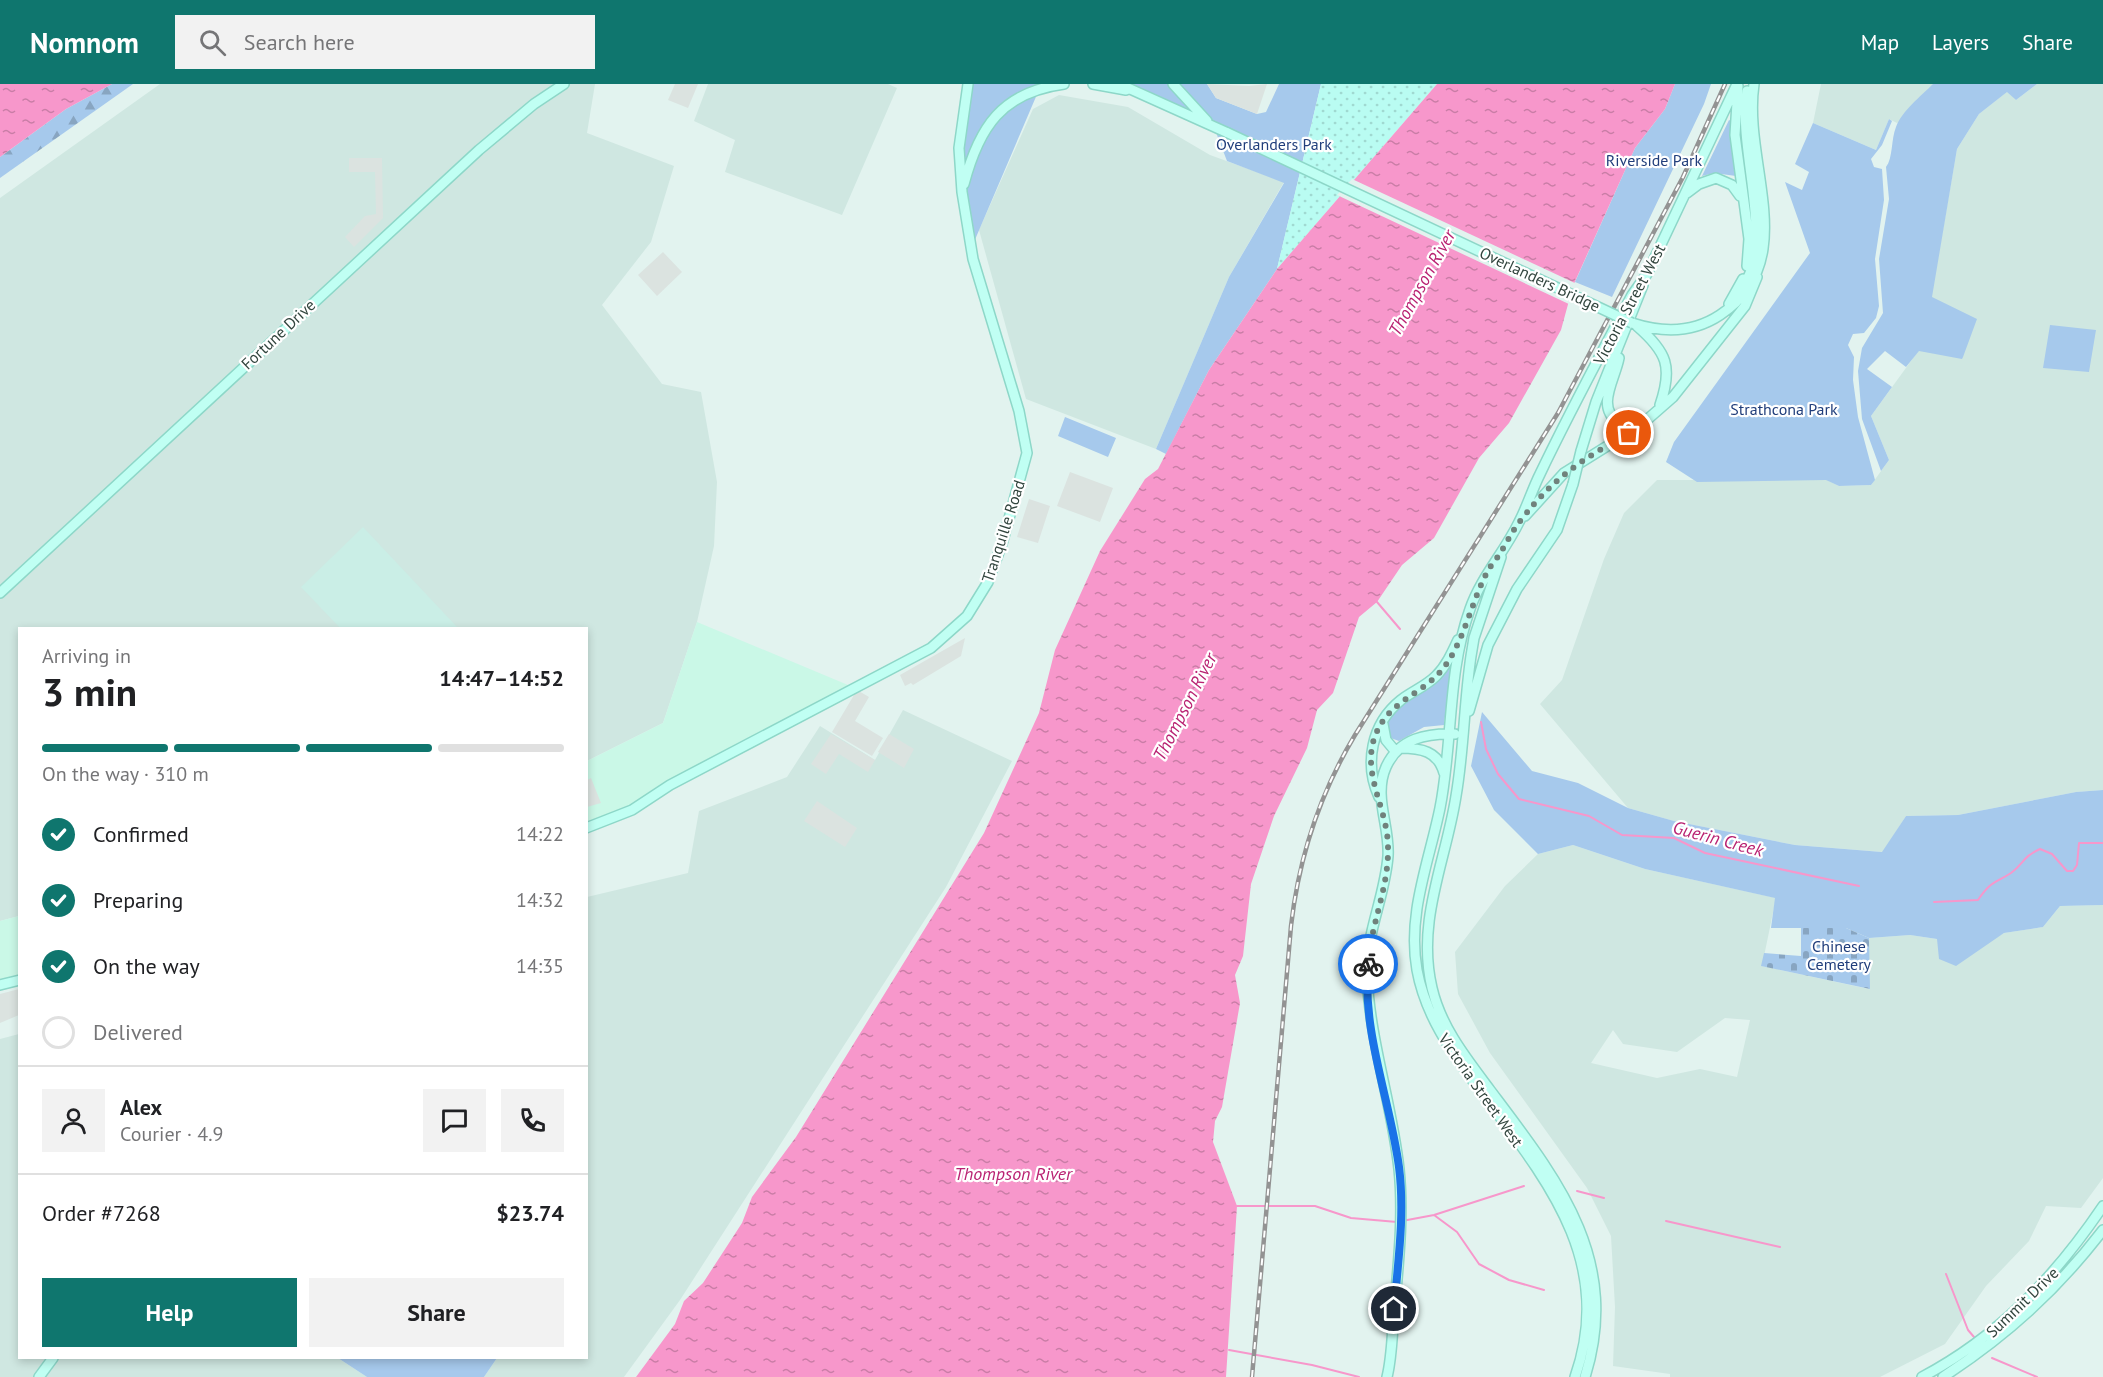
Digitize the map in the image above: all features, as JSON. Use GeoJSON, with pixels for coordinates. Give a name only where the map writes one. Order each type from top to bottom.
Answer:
{"type":"FeatureCollection","features":[{"type":"Feature","properties":{"kind":"main road","name":"Fortune Drive"},"geometry":{"type":"LineString","coordinates":[[0,593],[480,150],[534,104],[564,84]]}},
{"type":"Feature","properties":{"kind":"main road","name":"Tranquille Road"},"geometry":{"type":"LineString","coordinates":[[588,827],[632,810],[670,785],[931,648],[967,616],[988,582],[1002,544],[1027,453],[1019,411],[973,259],[962,192],[959,148],[968,84]]}},
{"type":"Feature","properties":{"kind":"main road"},"geometry":{"type":"LineString","coordinates":[[962,192],[971,157],[984,129],[1003,108],[1025,93],[1064,84]]}},
{"type":"Feature","properties":{"kind":"main road"},"geometry":{"type":"LineString","coordinates":[[1093,84],[1137,91]]}},
{"type":"Feature","properties":{"kind":"main road"},"geometry":{"type":"LineString","coordinates":[[1119,84],[1210,125]]}},
{"type":"Feature","properties":{"kind":"main road"},"geometry":{"type":"LineString","coordinates":[[1173,84],[1210,125]]}},
{"type":"Feature","properties":{"kind":"main road"},"geometry":{"type":"LineString","coordinates":[[1729,304],[1741,283],[1750,256],[1735,135],[1738,84]]}},
{"type":"Feature","properties":{"kind":"main road","name":"Victoria Street West"},"geometry":{"type":"LineString","coordinates":[[1575,1377],[1586,1335],[1588,1300],[1583,1267],[1574,1235],[1546,1181],[1443,1038],[1428,1007],[1417,970],[1416,916],[1445,779],[1456,671],[1464,630],[1479,586],[1502,553],[1519,522],[1540,473],[1632,295],[1647,274],[1738,84]]}},
{"type":"Feature","properties":{"kind":"main road"},"geometry":{"type":"LineString","coordinates":[[1721,314],[1745,285],[1756,255],[1744,124],[1748,84]]}},
{"type":"Feature","properties":{"kind":"main road","name":"Victoria Street West"},"geometry":{"type":"LineString","coordinates":[[1519,522],[1548,486],[1564,473],[1641,424],[1672,397],[1745,306],[1757,277],[1766,235],[1752,120],[1754,84]]}},
{"type":"Feature","properties":{"kind":"main road","name":"Overlanders Bridge"},"geometry":{"type":"LineString","coordinates":[[1210,125],[1632,323],[1657,330],[1692,328]]}},
{"type":"Feature","properties":{"kind":"main road"},"geometry":{"type":"LineString","coordinates":[[1685,194],[1699,184],[1716,178],[1732,185],[1743,201]]}},
{"type":"Feature","properties":{"kind":"main road"},"geometry":{"type":"LineString","coordinates":[[1380,799],[1383,776],[1398,750],[1427,734],[1463,734],[1488,645],[1517,589],[1557,530],[1596,402],[1647,274]]}},
{"type":"Feature","properties":{"kind":"main road","name":"Victoria Street West"},"geometry":{"type":"LineString","coordinates":[[1692,328],[1707,323],[1738,302],[1757,277]]}},
{"type":"Feature","properties":{"kind":"main road"},"geometry":{"type":"LineString","coordinates":[[1632,323],[1659,349],[1668,368],[1668,381],[1660,407]]}},
{"type":"Feature","properties":{"kind":"main road"},"geometry":{"type":"LineString","coordinates":[[1621,343],[1606,405],[1612,417],[1619,423],[1641,424]]}},
{"type":"Feature","properties":{"kind":"main road","name":"Victoria Street West"},"geometry":{"type":"LineString","coordinates":[[1502,553],[1474,638],[1454,810],[1428,916],[1428,969],[1436,1002],[1451,1035],[1553,1176],[1581,1230],[1592,1265],[1596,1299],[1595,1335],[1584,1377]]}},
{"type":"Feature","properties":{"kind":"main road"},"geometry":{"type":"LineString","coordinates":[[1387,1377],[1401,1228],[1399,1168],[1373,1037],[1367,975],[1370,941],[1386,876],[1389,846],[1380,799],[1374,785],[1371,760],[1375,736],[1383,721],[1401,700],[1436,676],[1445,665],[1464,630]]}},
{"type":"Feature","properties":{"kind":"main road"},"geometry":{"type":"LineString","coordinates":[[1383,721],[1386,740],[1398,750],[1415,748],[1433,754],[1441,764],[1445,779]]}},
{"type":"Feature","properties":{"kind":"main road"},"geometry":{"type":"LineString","coordinates":[[0,985],[18,980]]}},
{"type":"Feature","properties":{"kind":"main road","name":"Summit Drive"},"geometry":{"type":"LineString","coordinates":[[1922,1377],[1978,1342],[2037,1292],[2066,1259],[2103,1206]]}},
{"type":"Feature","properties":{"kind":"main road","name":"Summit Drive"},"geometry":{"type":"LineString","coordinates":[[1943,1377],[2010,1330],[2076,1266],[2103,1230]]}},
{"type":"Feature","properties":{"kind":"main road"},"geometry":{"type":"LineString","coordinates":[[39,1377],[52,1359]]}},
{"type":"Feature","properties":{"kind":"shaded area"},"geometry":{"type":"Polygon","coordinates":[[[160,84],[595,84],[587,133],[674,166],[651,242],[602,305],[662,384],[701,392],[717,482],[714,546],[697,622],[663,723],[588,760],[588,627],[18,627],[18,916],[0,921],[0,198],[160,84]]]}},
{"type":"Feature","properties":{"kind":"shaded area"},"geometry":{"type":"Polygon","coordinates":[[[675,84],[698,84],[688,108],[668,100],[675,84]]]}},
{"type":"Feature","properties":{"kind":"shaded area"},"geometry":{"type":"Polygon","coordinates":[[[708,84],[888,84],[897,88],[842,215],[725,172],[735,140],[694,121],[708,84]]]}},
{"type":"Feature","properties":{"kind":"shaded area"},"geometry":{"type":"Polygon","coordinates":[[[1207,84],[1249,86],[1267,84],[1257,114],[1216,98],[1207,84]]]}},
{"type":"Feature","properties":{"kind":"shaded area"},"geometry":{"type":"Polygon","coordinates":[[[1821,84],[1945,84],[1914,116],[1897,123],[1889,119],[1876,150],[1813,123],[1821,84]]]}},
{"type":"Feature","properties":{"kind":"shaded area"},"geometry":{"type":"Polygon","coordinates":[[[2037,84],[2103,84],[2103,790],[2076,792],[1958,815],[1906,816],[1883,852],[1795,845],[1674,821],[1628,808],[1540,704],[1562,680],[1604,559],[1624,513],[1657,480],[1827,480],[1839,486],[1871,485],[1889,460],[1871,416],[1919,350],[1931,298],[1957,149],[1979,114],[2008,91],[2016,100],[2037,84]]]}},
{"type":"Feature","properties":{"kind":"shaded area"},"geometry":{"type":"Polygon","coordinates":[[[1059,95],[1128,107],[1210,155],[1284,182],[1229,277],[1156,449],[1026,399],[979,230],[1033,109],[1059,95]]]}},
{"type":"Feature","properties":{"kind":"shaded area"},"geometry":{"type":"Polygon","coordinates":[[[349,158],[382,158],[383,218],[354,247],[345,237],[365,216],[376,214],[375,172],[349,172],[349,158]]]}},
{"type":"Feature","properties":{"kind":"shaded area"},"geometry":{"type":"Polygon","coordinates":[[[663,252],[682,272],[657,296],[638,275],[663,252]]]}},
{"type":"Feature","properties":{"kind":"shaded area"},"geometry":{"type":"Polygon","coordinates":[[[1070,472],[1113,488],[1100,522],[1057,506],[1070,472]]]}},
{"type":"Feature","properties":{"kind":"shaded area"},"geometry":{"type":"Polygon","coordinates":[[[1029,499],[1050,506],[1038,543],[1017,537],[1029,499]]]}},
{"type":"Feature","properties":{"kind":"shaded area"},"geometry":{"type":"Polygon","coordinates":[[[363,527],[457,627],[339,627],[301,587],[363,527]]]}},
{"type":"Feature","properties":{"kind":"shaded area"},"geometry":{"type":"Polygon","coordinates":[[[697,622],[848,685],[675,783],[588,827],[588,760],[663,723],[697,622]]]}},
{"type":"Feature","properties":{"kind":"shaded area"},"geometry":{"type":"Polygon","coordinates":[[[965,638],[961,656],[913,685],[911,683],[905,686],[900,675],[965,638]]]}},
{"type":"Feature","properties":{"kind":"shaded area"},"geometry":{"type":"Polygon","coordinates":[[[857,690],[869,697],[855,721],[883,738],[872,756],[832,732],[857,690]]]}},
{"type":"Feature","properties":{"kind":"shaded area"},"geometry":{"type":"Polygon","coordinates":[[[903,710],[1012,761],[946,887],[680,1300],[624,1377],[484,1377],[496,1359],[588,1359],[588,897],[688,873],[699,811],[787,777],[820,726],[875,760],[903,710]]]}},
{"type":"Feature","properties":{"kind":"shaded area"},"geometry":{"type":"Polygon","coordinates":[[[831,734],[875,760],[868,772],[839,754],[826,774],[811,764],[831,734]]]}},
{"type":"Feature","properties":{"kind":"shaded area"},"geometry":{"type":"Polygon","coordinates":[[[889,734],[914,749],[904,768],[878,752],[889,734]]]}},
{"type":"Feature","properties":{"kind":"shaded area"},"geometry":{"type":"Polygon","coordinates":[[[591,778],[601,803],[588,807],[588,780],[591,778]]]}},
{"type":"Feature","properties":{"kind":"shaded area"},"geometry":{"type":"Polygon","coordinates":[[[817,801],[857,828],[845,847],[804,821],[817,801]]]}},
{"type":"Feature","properties":{"kind":"shaded area"},"geometry":{"type":"Polygon","coordinates":[[[1573,845],[1645,869],[1776,898],[1762,966],[1869,989],[1869,938],[1910,935],[1937,939],[1997,937],[2004,933],[2043,927],[2060,906],[2103,905],[2103,1178],[2081,1208],[2046,1206],[2029,1241],[1986,1286],[1945,1344],[1880,1377],[1670,1377],[1670,1374],[1613,1366],[1615,1307],[1611,1236],[1587,1188],[1490,1053],[1458,994],[1455,952],[1505,886],[1538,854],[1573,845]],[[1725,1018],[1677,1052],[1623,1044],[1613,1030],[1591,1063],[1657,1078],[1700,1069],[1737,1077],[1750,1020],[1725,1018]]]}},
{"type":"Feature","properties":{"kind":"shaded area"},"geometry":{"type":"Polygon","coordinates":[[[18,916],[18,980],[0,985],[0,921],[18,916]]]}},
{"type":"Feature","properties":{"kind":"shaded area"},"geometry":{"type":"Polygon","coordinates":[[[18,989],[18,1015],[0,1023],[0,994],[18,989]]]}},
{"type":"Feature","properties":{"kind":"shaded area"},"geometry":{"type":"Polygon","coordinates":[[[18,1034],[18,1359],[340,1359],[367,1377],[0,1377],[0,1039],[18,1034]]]}},
{"type":"Feature","properties":{"kind":"green space"},"geometry":{"type":"Polygon","coordinates":[[[112,84],[133,84],[0,178],[0,157],[66,109],[112,84]]]}},
{"type":"Feature","properties":{"kind":"green space"},"geometry":{"type":"Polygon","coordinates":[[[973,84],[1049,84],[1016,96],[994,112],[978,136],[964,168],[965,116],[973,84]]]}},
{"type":"Feature","properties":{"kind":"green space"},"geometry":{"type":"Polygon","coordinates":[[[1129,84],[1170,84],[1193,113],[1129,84]]]}},
{"type":"Feature","properties":{"kind":"green space","name":"Overlanders Park"},"geometry":{"type":"Polygon","coordinates":[[[1178,84],[1207,84],[1216,98],[1257,114],[1266,112],[1279,84],[1321,84],[1277,269],[1209,370],[1166,454],[1156,449],[1229,277],[1284,183],[1227,161],[1212,122],[1178,84]]]}},
{"type":"Feature","properties":{"kind":"green space","name":"Riverside Park"},"geometry":{"type":"Polygon","coordinates":[[[1675,84],[1711,84],[1704,104],[1612,297],[1575,282],[1635,148],[1665,109],[1675,84]]]}},
{"type":"Feature","properties":{"kind":"green space","name":"Strathcona Park"},"geometry":{"type":"Polygon","coordinates":[[[1933,84],[2037,84],[2016,100],[2007,92],[1979,114],[1957,149],[1932,297],[1977,319],[1962,359],[1919,351],[1906,367],[1885,351],[1867,369],[1892,387],[1871,416],[1889,460],[1881,471],[1862,419],[1858,371],[1862,348],[1883,313],[1879,259],[1889,199],[1886,167],[1890,159],[1894,132],[1907,110],[1933,84]]]}},
{"type":"Feature","properties":{"kind":"green space"},"geometry":{"type":"Polygon","coordinates":[[[1038,92],[974,242],[966,188],[974,161],[985,138],[998,119],[1015,105],[1038,92]]]}},
{"type":"Feature","properties":{"kind":"green space","name":"Strathcona Park"},"geometry":{"type":"Polygon","coordinates":[[[1889,119],[1892,121],[1882,145],[1871,159],[1874,167],[1882,169],[1884,200],[1875,259],[1879,306],[1876,318],[1864,333],[1853,334],[1848,345],[1854,357],[1853,380],[1858,417],[1875,480],[1871,485],[1839,486],[1826,480],[1697,482],[1666,462],[1674,442],[1810,253],[1785,182],[1802,190],[1809,172],[1795,164],[1813,123],[1876,150],[1889,119]]]}},
{"type":"Feature","properties":{"kind":"green space"},"geometry":{"type":"Polygon","coordinates":[[[1729,120],[1731,121],[1736,176],[1714,173],[1702,176],[1729,120]]]}},
{"type":"Feature","properties":{"kind":"green space"},"geometry":{"type":"Polygon","coordinates":[[[2050,325],[2096,330],[2089,372],[2043,368],[2050,325]]]}},
{"type":"Feature","properties":{"kind":"green space"},"geometry":{"type":"Polygon","coordinates":[[[1065,417],[1116,438],[1108,457],[1058,436],[1065,417]]]}},
{"type":"Feature","properties":{"kind":"green space"},"geometry":{"type":"Polygon","coordinates":[[[1451,666],[1444,725],[1424,727],[1399,741],[1388,737],[1388,720],[1398,708],[1434,684],[1451,666]]]}},
{"type":"Feature","properties":{"kind":"green space"},"geometry":{"type":"Polygon","coordinates":[[[1482,712],[1532,771],[1578,783],[1628,808],[1674,821],[1795,845],[1882,852],[1906,816],[1958,815],[2076,792],[2103,790],[2103,905],[2060,906],[2043,927],[2004,933],[1956,966],[1939,959],[1937,939],[1910,935],[1869,938],[1846,928],[1771,928],[1775,898],[1645,869],[1573,845],[1538,854],[1494,810],[1471,766],[1482,712]]]}},
{"type":"Feature","properties":{"kind":"green space","name":"Chinese Cemetery"},"geometry":{"type":"Polygon","coordinates":[[[1801,928],[1846,928],[1869,938],[1870,989],[1761,966],[1764,953],[1801,956],[1801,928]]]}},
{"type":"Feature","properties":{"kind":"green space"},"geometry":{"type":"Polygon","coordinates":[[[340,1359],[496,1359],[484,1377],[367,1377],[340,1359]]]}},
{"type":"Feature","properties":{"kind":"sand"},"geometry":{"type":"Polygon","coordinates":[[[1321,84],[1437,84],[1277,269],[1321,84]]]}},
{"type":"Feature","properties":{"kind":"water"},"geometry":{"type":"Polygon","coordinates":[[[0,84],[112,84],[66,109],[0,157],[0,84]]]}},
{"type":"Feature","properties":{"kind":"water","name":"Thompson River"},"geometry":{"type":"Polygon","coordinates":[[[1437,84],[1675,84],[1665,109],[1635,148],[1573,286],[1561,330],[1509,423],[1479,458],[1434,538],[1402,565],[1377,602],[1359,617],[1333,693],[1317,710],[1307,748],[1274,816],[1251,884],[1243,956],[1235,975],[1240,1003],[1222,1107],[1215,1121],[1213,1142],[1237,1206],[1226,1377],[636,1377],[675,1324],[684,1301],[703,1283],[742,1223],[752,1197],[796,1137],[984,833],[1039,713],[1055,650],[1100,551],[1145,479],[1158,469],[1209,370],[1277,269],[1437,84]]]}},
{"type":"Feature","properties":{"kind":"pier"},"geometry":{"type":"Polygon","coordinates":[[[1352,179],[1577,284],[1571,305],[1337,195],[1352,179]]]}},
{"type":"Feature","properties":{"kind":"waterway","name":"Guerin Creek"},"geometry":{"type":"LineString","coordinates":[[1377,602],[1400,629]]}},
{"type":"Feature","properties":{"kind":"waterway","name":"Guerin Creek"},"geometry":{"type":"LineString","coordinates":[[1481,722],[1486,749],[1498,774],[1519,799],[1589,816],[1622,835],[1674,838],[1705,853],[1859,886]]}},
{"type":"Feature","properties":{"kind":"waterway","name":"Guerin Creek"},"geometry":{"type":"LineString","coordinates":[[1934,902],[1978,900],[1990,886],[2011,873],[2040,849],[2052,854],[2067,871],[2073,871],[2077,865],[2079,843],[2103,843]]}},
{"type":"Feature","properties":{"kind":"waterway"},"geometry":{"type":"LineString","coordinates":[[1402,1221],[1434,1215],[1524,1186]]}},
{"type":"Feature","properties":{"kind":"waterway"},"geometry":{"type":"LineString","coordinates":[[1577,1191],[1604,1198]]}},
{"type":"Feature","properties":{"kind":"waterway"},"geometry":{"type":"LineString","coordinates":[[1237,1206],[1315,1206],[1351,1218],[1397,1222]]}},
{"type":"Feature","properties":{"kind":"waterway"},"geometry":{"type":"LineString","coordinates":[[1434,1215],[1457,1232],[1479,1264],[1509,1280],[1544,1290]]}},
{"type":"Feature","properties":{"kind":"waterway"},"geometry":{"type":"LineString","coordinates":[[1666,1221],[1780,1247]]}},
{"type":"Feature","properties":{"kind":"waterway"},"geometry":{"type":"LineString","coordinates":[[1946,1274],[1968,1330],[1974,1337]]}},
{"type":"Feature","properties":{"kind":"waterway"},"geometry":{"type":"LineString","coordinates":[[1229,1350],[1312,1365],[1359,1377]]}},
{"type":"Feature","properties":{"kind":"waterway"},"geometry":{"type":"LineString","coordinates":[[1992,1358],[2037,1377]]}},
{"type":"Feature","properties":{"kind":"railway"},"geometry":{"type":"LineString","coordinates":[[1252,1377],[1291,926],[1299,875],[1312,827],[1331,780],[1355,735],[1558,413],[1683,177],[1725,84]]}},
{"type":"Feature","properties":{"kind":"way so far"},"geometry":{"type":"LineString","coordinates":[[1368,964],[1370,941],[1386,876],[1389,846],[1380,799],[1371,769],[1371,751],[1375,736],[1393,708],[1401,700],[1425,686],[1445,665],[1464,630],[1479,586],[1490,567],[1502,553],[1519,522],[1548,486],[1576,464],[1629,433]]}},
{"type":"Feature","properties":{"kind":"route"},"geometry":{"type":"LineString","coordinates":[[1368,964],[1373,1037],[1399,1168],[1401,1228],[1394,1309]]}}]}
